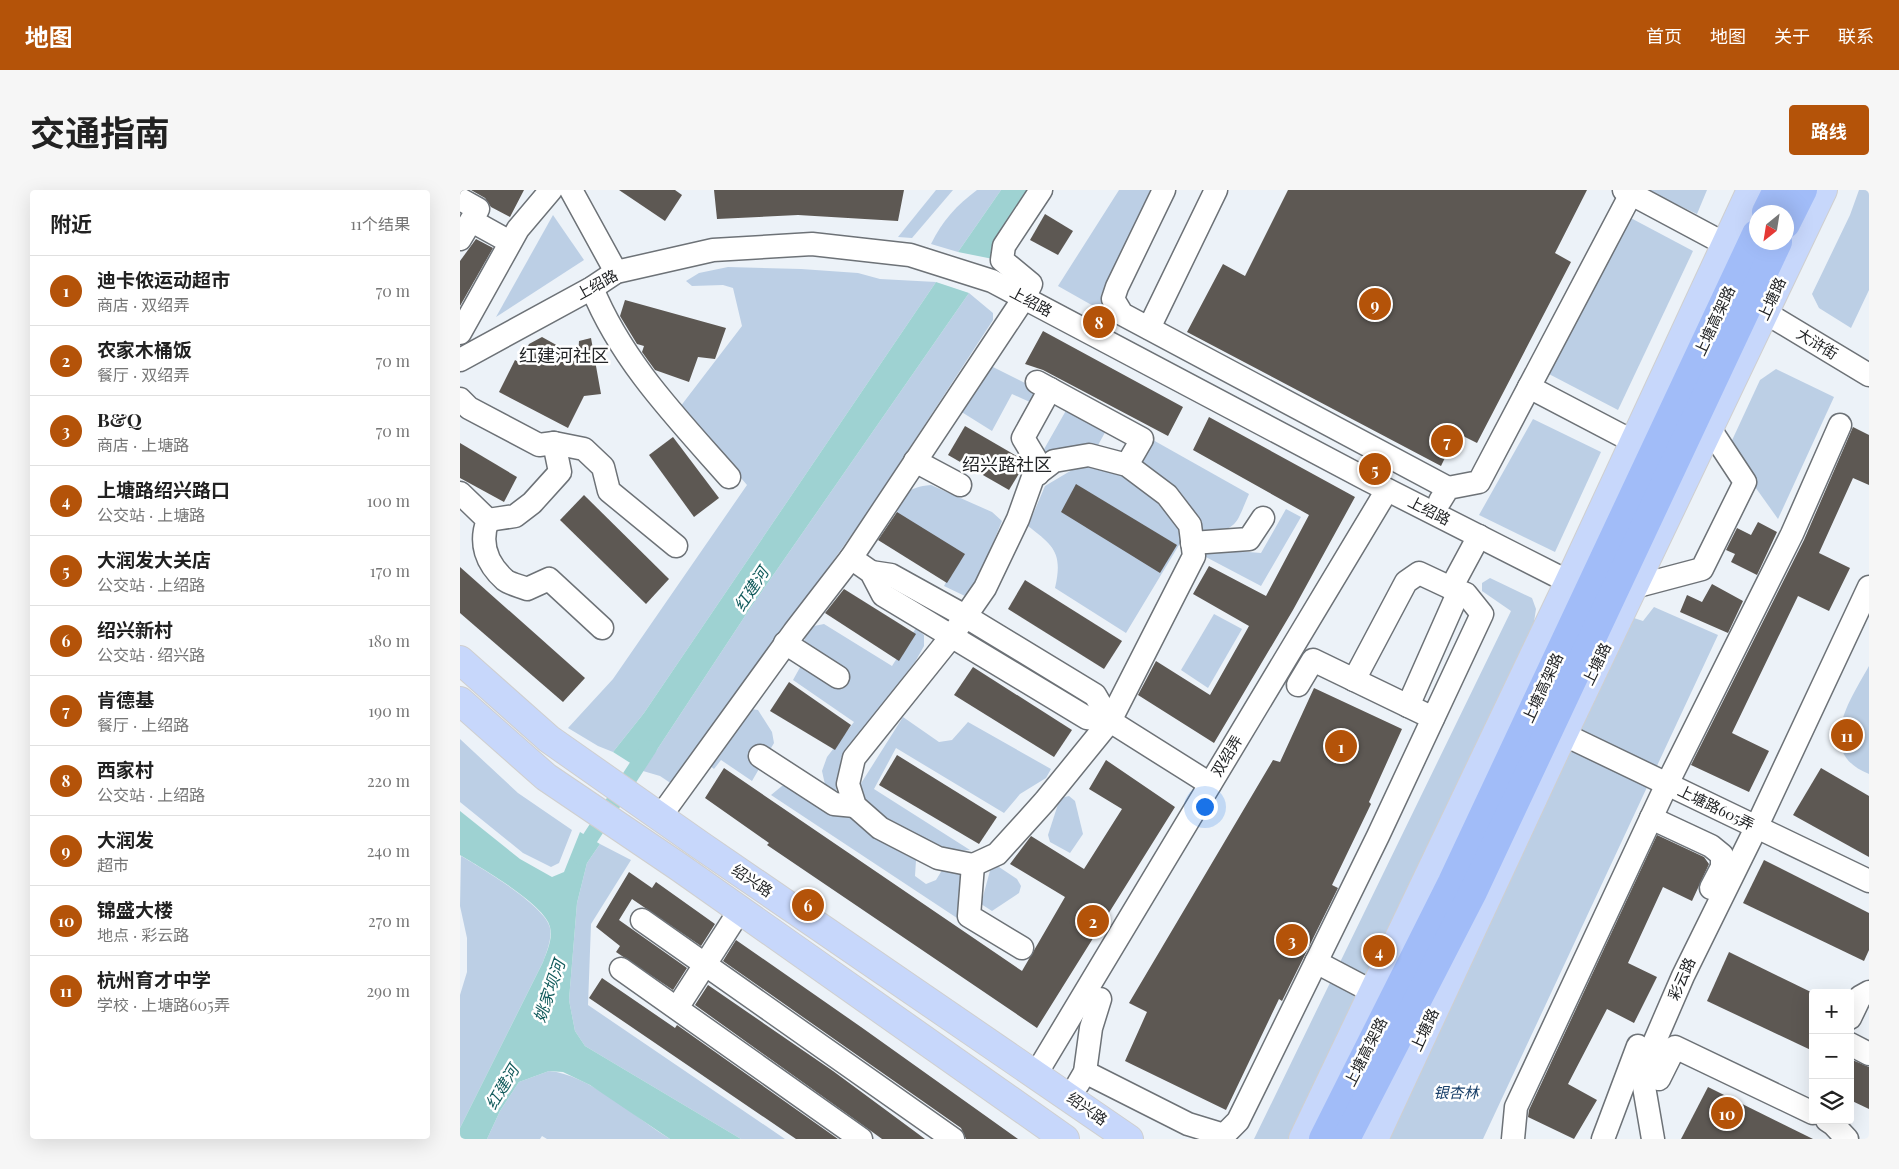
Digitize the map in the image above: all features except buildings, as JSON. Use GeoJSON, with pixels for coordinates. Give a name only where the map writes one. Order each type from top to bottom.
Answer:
{"type":"FeatureCollection","features":[{"type":"Feature","properties":{"kind":"highway"},"geometry":{"type":"LineString","coordinates":[[1770,205],[1777,190]]}},
{"type":"Feature","properties":{"kind":"highway"},"geometry":{"type":"LineString","coordinates":[[1794,208],[1803,190]]}},
{"type":"Feature","properties":{"kind":"highway","name":"上塘高架路"},"geometry":{"type":"LineString","coordinates":[[1323,1139],[1456,873],[1749,249]]}},
{"type":"Feature","properties":{"kind":"highway","name":"上塘高架路"},"geometry":{"type":"LineString","coordinates":[[1346,1139],[1473,892],[1774,250]]}},
{"type":"Feature","properties":{"kind":"main road"},"geometry":{"type":"LineString","coordinates":[[1303,1139],[1569,582],[1750,190]]}},
{"type":"Feature","properties":{"kind":"main road","name":"上塘路"},"geometry":{"type":"LineString","coordinates":[[1374,1139],[1563,734],[1766,313],[1823,190]]}},
{"type":"Feature","properties":{"kind":"main road","name":"绍兴路"},"geometry":{"type":"LineString","coordinates":[[460,660],[549,739],[1129,1139]]}},
{"type":"Feature","properties":{"kind":"main road","name":"绍兴路"},"geometry":{"type":"LineString","coordinates":[[460,701],[546,777],[740,910],[1065,1139]]}},
{"type":"Feature","properties":{"kind":"street"},"geometry":{"type":"LineString","coordinates":[[460,333],[518,229],[551,190]]}},
{"type":"Feature","properties":{"kind":"street"},"geometry":{"type":"LineString","coordinates":[[571,190],[616,272]]}},
{"type":"Feature","properties":{"kind":"street"},"geometry":{"type":"LineString","coordinates":[[660,817],[785,643],[851,558],[1024,298],[1031,284],[1002,260],[1004,246],[1041,190]]}},
{"type":"Feature","properties":{"kind":"street"},"geometry":{"type":"LineString","coordinates":[[1164,190],[1113,299],[1122,314],[1448,488],[1479,482],[1629,191],[1725,244]]}},
{"type":"Feature","properties":{"kind":"street"},"geometry":{"type":"LineString","coordinates":[[1149,328],[1216,190]]}},
{"type":"Feature","properties":{"kind":"street"},"geometry":{"type":"LineString","coordinates":[[460,198],[478,209],[466,230],[510,242]]}},
{"type":"Feature","properties":{"kind":"street","name":"上绍路"},"geometry":{"type":"LineString","coordinates":[[460,360],[592,288],[616,272],[713,250],[812,244],[910,255],[992,281],[1387,490],[1569,582]]}},
{"type":"Feature","properties":{"kind":"street"},"geometry":{"type":"LineString","coordinates":[[592,288],[604,318],[645,381],[729,477]]}},
{"type":"Feature","properties":{"kind":"street","name":"大浒街"},"geometry":{"type":"LineString","coordinates":[[1766,313],[1869,375]]}},
{"type":"Feature","properties":{"kind":"street"},"geometry":{"type":"LineString","coordinates":[[1038,474],[1035,458],[1023,438],[1044,386],[1142,439],[1127,465]]}},
{"type":"Feature","properties":{"kind":"street"},"geometry":{"type":"LineString","coordinates":[[1529,387],[1634,442]]}},
{"type":"Feature","properties":{"kind":"street"},"geometry":{"type":"LineString","coordinates":[[460,401],[468,408],[539,445],[554,443],[584,449],[604,466],[609,491],[676,546]]}},
{"type":"Feature","properties":{"kind":"street"},"geometry":{"type":"LineString","coordinates":[[1516,1138],[1516,1107],[1667,784],[1792,534],[1840,425]]}},
{"type":"Feature","properties":{"kind":"street"},"geometry":{"type":"LineString","coordinates":[[1634,586],[1702,569],[1745,482],[1710,430]]}},
{"type":"Feature","properties":{"kind":"street"},"geometry":{"type":"LineString","coordinates":[[488,520],[515,516],[532,503],[560,472],[554,443]]}},
{"type":"Feature","properties":{"kind":"street"},"geometry":{"type":"LineString","coordinates":[[1089,455],[1127,465],[1167,495],[1190,526],[1194,556],[1110,721],[1045,801],[996,854],[972,865],[938,858],[880,828],[855,806],[848,784],[854,758],[951,637],[985,588],[1018,519],[1033,477],[1038,474],[1054,461],[1089,455]]}},
{"type":"Feature","properties":{"kind":"street"},"geometry":{"type":"LineString","coordinates":[[915,461],[960,485]]}},
{"type":"Feature","properties":{"kind":"street"},"geometry":{"type":"LineString","coordinates":[[1433,513],[1448,488]]}},
{"type":"Feature","properties":{"kind":"street","name":"双绍弄"},"geometry":{"type":"LineString","coordinates":[[1036,1074],[1387,490]]}},
{"type":"Feature","properties":{"kind":"street"},"geometry":{"type":"LineString","coordinates":[[460,493],[488,520]]}},
{"type":"Feature","properties":{"kind":"street"},"geometry":{"type":"LineString","coordinates":[[1192,543],[1249,539],[1263,518]]}},
{"type":"Feature","properties":{"kind":"street"},"geometry":{"type":"LineString","coordinates":[[488,520],[483,534],[488,560],[506,581],[527,589],[549,579],[602,628]]}},
{"type":"Feature","properties":{"kind":"street"},"geometry":{"type":"LineString","coordinates":[[1408,706],[1455,589],[1479,536]]}},
{"type":"Feature","properties":{"kind":"street"},"geometry":{"type":"LineString","coordinates":[[851,558],[871,572],[891,575],[966,616],[1095,695],[1110,721]]}},
{"type":"Feature","properties":{"kind":"street"},"geometry":{"type":"LineString","coordinates":[[871,572],[883,595],[1087,718],[1110,721],[1210,784]]}},
{"type":"Feature","properties":{"kind":"street"},"geometry":{"type":"LineString","coordinates":[[1085,1072],[1188,1124],[1224,1135],[1238,1121],[1482,614],[1466,594],[1419,574],[1406,582],[1354,680]]}},
{"type":"Feature","properties":{"kind":"street","name":"彩云路"},"geometry":{"type":"LineString","coordinates":[[1643,1074],[1690,945],[1756,828],[1869,587]]}},
{"type":"Feature","properties":{"kind":"street"},"geometry":{"type":"LineString","coordinates":[[785,643],[838,677]]}},
{"type":"Feature","properties":{"kind":"street"},"geometry":{"type":"LineString","coordinates":[[1298,685],[1313,660],[1433,718]]}},
{"type":"Feature","properties":{"kind":"street","name":"上塘路605弄"},"geometry":{"type":"LineString","coordinates":[[1563,734],[1869,881]]}},
{"type":"Feature","properties":{"kind":"street"},"geometry":{"type":"LineString","coordinates":[[760,756],[834,804],[855,806]]}},
{"type":"Feature","properties":{"kind":"street"},"geometry":{"type":"LineString","coordinates":[[1652,818],[1711,846],[1722,855],[1722,867],[1690,945]]}},
{"type":"Feature","properties":{"kind":"street"},"geometry":{"type":"LineString","coordinates":[[972,865],[969,916],[1022,948]]}},
{"type":"Feature","properties":{"kind":"street"},"geometry":{"type":"LineString","coordinates":[[677,1008],[740,910]]}},
{"type":"Feature","properties":{"kind":"street"},"geometry":{"type":"LineString","coordinates":[[642,920],[953,1139]]}},
{"type":"Feature","properties":{"kind":"street"},"geometry":{"type":"LineString","coordinates":[[1316,962],[1374,992]]}},
{"type":"Feature","properties":{"kind":"street"},"geometry":{"type":"LineString","coordinates":[[621,969],[861,1139]]}},
{"type":"Feature","properties":{"kind":"street"},"geometry":{"type":"LineString","coordinates":[[1854,1010],[1860,997],[1869,992]]}},
{"type":"Feature","properties":{"kind":"street"},"geometry":{"type":"LineString","coordinates":[[1070,1098],[1085,1072],[1091,1028],[1100,999]]}},
{"type":"Feature","properties":{"kind":"street"},"geometry":{"type":"LineString","coordinates":[[1854,1046],[1869,1054]]}},
{"type":"Feature","properties":{"kind":"street"},"geometry":{"type":"LineString","coordinates":[[1603,1139],[1643,1074],[1675,1047],[1809,1112]]}},
{"type":"Feature","properties":{"kind":"street"},"geometry":{"type":"LineString","coordinates":[[1643,1074],[1653,1139]]}},
{"type":"Feature","properties":{"kind":"street"},"geometry":{"type":"LineString","coordinates":[[1643,1074],[1669,1139]]}},
{"type":"Feature","properties":{"kind":"street"},"geometry":{"type":"LineString","coordinates":[[1834,1124],[1847,1139]]}},
{"type":"Feature","properties":{"kind":"green space"},"geometry":{"type":"Polygon","coordinates":[[[936,190],[953,190],[912,238],[898,237],[936,190]]]}},
{"type":"Feature","properties":{"kind":"green space"},"geometry":{"type":"Polygon","coordinates":[[[977,190],[1001,190],[958,252],[931,244],[951,214],[977,190]]]}},
{"type":"Feature","properties":{"kind":"green space"},"geometry":{"type":"Polygon","coordinates":[[[1119,190],[1152,190],[1101,295],[1104,312],[1058,286],[1119,190]]]}},
{"type":"Feature","properties":{"kind":"green space"},"geometry":{"type":"Polygon","coordinates":[[[1646,190],[1707,190],[1697,214],[1646,190]]]}},
{"type":"Feature","properties":{"kind":"green space"},"geometry":{"type":"Polygon","coordinates":[[[1859,190],[1869,190],[1869,290],[1851,328],[1819,308],[1812,294],[1850,215],[1859,190]]]}},
{"type":"Feature","properties":{"kind":"green space"},"geometry":{"type":"Polygon","coordinates":[[[553,215],[584,260],[496,317],[553,215]]]}},
{"type":"Feature","properties":{"kind":"green space"},"geometry":{"type":"Polygon","coordinates":[[[1627,216],[1693,251],[1618,410],[1547,373],[1627,216]]]}},
{"type":"Feature","properties":{"kind":"green space"},"geometry":{"type":"Polygon","coordinates":[[[728,267],[858,273],[880,279],[936,282],[644,713],[613,752],[598,746],[568,728],[613,679],[747,485],[680,407],[742,326],[733,288],[723,285],[692,286],[686,281],[699,273],[728,267]]]}},
{"type":"Feature","properties":{"kind":"green space"},"geometry":{"type":"Polygon","coordinates":[[[969,293],[993,313],[993,320],[869,510],[693,759],[672,784],[660,776],[643,771],[749,610],[969,293]]]}},
{"type":"Feature","properties":{"kind":"green space"},"geometry":{"type":"Polygon","coordinates":[[[991,366],[1039,390],[1032,403],[1012,394],[992,431],[960,411],[991,366]]]}},
{"type":"Feature","properties":{"kind":"green space"},"geometry":{"type":"Polygon","coordinates":[[[1776,369],[1834,397],[1778,519],[1728,449],[1760,380],[1776,369]]]}},
{"type":"Feature","properties":{"kind":"green space"},"geometry":{"type":"Polygon","coordinates":[[[1068,407],[1108,427],[1097,447],[1082,446],[1070,448],[1046,459],[1043,451],[1068,407]]]}},
{"type":"Feature","properties":{"kind":"green space"},"geometry":{"type":"Polygon","coordinates":[[[1533,419],[1601,452],[1555,552],[1479,515],[1533,419]]]}},
{"type":"Feature","properties":{"kind":"green space"},"geometry":{"type":"Polygon","coordinates":[[[1153,440],[1249,494],[1234,525],[1222,530],[1200,532],[1197,520],[1185,500],[1169,485],[1138,466],[1153,440]]]}},
{"type":"Feature","properties":{"kind":"green space"},"geometry":{"type":"Polygon","coordinates":[[[1091,466],[1119,471],[1155,495],[1182,527],[1182,540],[1126,633],[1055,588],[1058,566],[1054,551],[1044,539],[1028,526],[1045,486],[1077,467],[1091,466]]]}},
{"type":"Feature","properties":{"kind":"green space"},"geometry":{"type":"Polygon","coordinates":[[[931,485],[992,512],[1002,521],[984,565],[967,597],[944,586],[949,576],[893,523],[904,496],[908,492],[921,486],[931,485]]]}},
{"type":"Feature","properties":{"kind":"green space"},"geometry":{"type":"Polygon","coordinates":[[[1286,509],[1301,517],[1261,586],[1204,556],[1210,549],[1261,553],[1286,509]]]}},
{"type":"Feature","properties":{"kind":"green space"},"geometry":{"type":"Polygon","coordinates":[[[1490,578],[1532,598],[1536,609],[1534,622],[1294,1139],[1254,1139],[1511,611],[1482,591],[1482,583],[1490,578]]]}},
{"type":"Feature","properties":{"kind":"green space","name":"银杏林"},"geometry":{"type":"Polygon","coordinates":[[[1654,607],[1718,635],[1483,1139],[1385,1139],[1631,617],[1643,621],[1654,607]]]}},
{"type":"Feature","properties":{"kind":"green space"},"geometry":{"type":"Polygon","coordinates":[[[1214,614],[1242,629],[1208,688],[1181,670],[1214,614]]]}},
{"type":"Feature","properties":{"kind":"green space"},"geometry":{"type":"Polygon","coordinates":[[[824,624],[892,666],[916,628],[924,635],[924,646],[915,662],[841,758],[838,787],[835,791],[826,789],[822,771],[827,757],[854,722],[793,680],[803,662],[802,647],[807,633],[814,626],[824,624]]]}},
{"type":"Feature","properties":{"kind":"green space"},"geometry":{"type":"Polygon","coordinates":[[[1869,666],[1869,774],[1852,764],[1843,753],[1840,739],[1841,724],[1846,709],[1869,666]]]}},
{"type":"Feature","properties":{"kind":"green space"},"geometry":{"type":"Polygon","coordinates":[[[751,709],[758,710],[772,732],[774,743],[752,781],[721,760],[714,769],[709,765],[751,709]]]}},
{"type":"Feature","properties":{"kind":"green space"},"geometry":{"type":"Polygon","coordinates":[[[903,717],[939,742],[952,740],[968,722],[1051,769],[1046,778],[1020,794],[1004,813],[896,748],[874,789],[970,850],[945,852],[881,820],[860,797],[860,785],[903,717]]]}},
{"type":"Feature","properties":{"kind":"green space"},"geometry":{"type":"Polygon","coordinates":[[[460,739],[518,793],[572,830],[559,863],[551,867],[523,853],[460,802],[460,739]]]}},
{"type":"Feature","properties":{"kind":"green space"},"geometry":{"type":"Polygon","coordinates":[[[782,786],[796,786],[853,813],[898,851],[916,860],[915,876],[926,884],[936,880],[944,867],[953,869],[964,877],[957,918],[771,795],[782,786]]]}},
{"type":"Feature","properties":{"kind":"green space"},"geometry":{"type":"Polygon","coordinates":[[[1069,796],[1075,801],[1083,834],[1070,853],[1050,842],[1048,835],[1060,798],[1069,796]]]}},
{"type":"Feature","properties":{"kind":"green space"},"geometry":{"type":"Polygon","coordinates":[[[600,844],[631,860],[591,924],[588,1005],[785,1139],[741,1139],[585,1046],[575,1031],[569,1000],[577,903],[587,863],[600,844]]]}},
{"type":"Feature","properties":{"kind":"green space"},"geometry":{"type":"Polygon","coordinates":[[[461,856],[525,898],[546,919],[550,928],[550,936],[543,962],[460,1128],[460,995],[467,972],[467,938],[460,906],[461,856]]]}},
{"type":"Feature","properties":{"kind":"green space"},"geometry":{"type":"Polygon","coordinates":[[[991,867],[999,867],[1017,879],[1021,886],[1019,893],[992,911],[981,904],[991,867]]]}},
{"type":"Feature","properties":{"kind":"green space"},"geometry":{"type":"Polygon","coordinates":[[[549,1071],[564,1074],[595,1088],[670,1139],[547,1139],[542,1136],[540,1139],[487,1139],[500,1111],[519,1082],[549,1071]]]}},
{"type":"Feature","properties":{"kind":"water"},"geometry":{"type":"Polygon","coordinates":[[[1001,190],[1036,190],[993,259],[958,252],[1001,190]]]}},
{"type":"Feature","properties":{"kind":"water"},"geometry":{"type":"Polygon","coordinates":[[[936,282],[969,293],[749,610],[643,771],[613,752],[644,713],[936,282]]]}},
{"type":"Feature","properties":{"kind":"water","name":"姚家坝河"},"geometry":{"type":"Polygon","coordinates":[[[460,811],[520,859],[552,877],[564,872],[580,832],[600,844],[587,863],[577,903],[569,1000],[575,1031],[585,1046],[741,1139],[670,1139],[590,1085],[563,1072],[549,1071],[519,1082],[500,1111],[487,1139],[460,1139],[460,1128],[543,962],[551,936],[546,918],[537,908],[511,887],[460,855],[460,811]]]}},
{"type":"Feature","properties":{"kind":"waterway","name":"红建河"},"geometry":{"type":"LineString","coordinates":[[581,857],[585,846],[649,748]]}},
{"type":"Feature","properties":{"kind":"place","name":"大润发"},"geometry":{"type":"Point","coordinates":[1375,304]}},
{"type":"Feature","properties":{"kind":"place","name":"西家村"},"geometry":{"type":"Point","coordinates":[1099,322]}},
{"type":"Feature","properties":{"kind":"place","name":"肯德基"},"geometry":{"type":"Point","coordinates":[1447,441]}},
{"type":"Feature","properties":{"kind":"place","name":"大润发大关店"},"geometry":{"type":"Point","coordinates":[1375,469]}},
{"type":"Feature","properties":{"kind":"place","name":"杭州育才中学"},"geometry":{"type":"Point","coordinates":[1847,735]}},
{"type":"Feature","properties":{"kind":"place","name":"迪卡侬运动超市"},"geometry":{"type":"Point","coordinates":[1341,746]}},
{"type":"Feature","properties":{"kind":"place","name":"绍兴新村"},"geometry":{"type":"Point","coordinates":[808,905]}},
{"type":"Feature","properties":{"kind":"place","name":"农家木桶饭"},"geometry":{"type":"Point","coordinates":[1093,921]}},
{"type":"Feature","properties":{"kind":"place","name":"B&Q"},"geometry":{"type":"Point","coordinates":[1292,940]}},
{"type":"Feature","properties":{"kind":"place","name":"上塘路绍兴路口"},"geometry":{"type":"Point","coordinates":[1379,951]}},
{"type":"Feature","properties":{"kind":"place","name":"锦盛大楼"},"geometry":{"type":"Point","coordinates":[1727,1113]}},
{"type":"Feature","properties":{"kind":"district","name":"红建河社区"},"geometry":{"type":"Point","coordinates":[564,356]}},
{"type":"Feature","properties":{"kind":"district","name":"绍兴路社区"},"geometry":{"type":"Point","coordinates":[1007,465]}}]}
